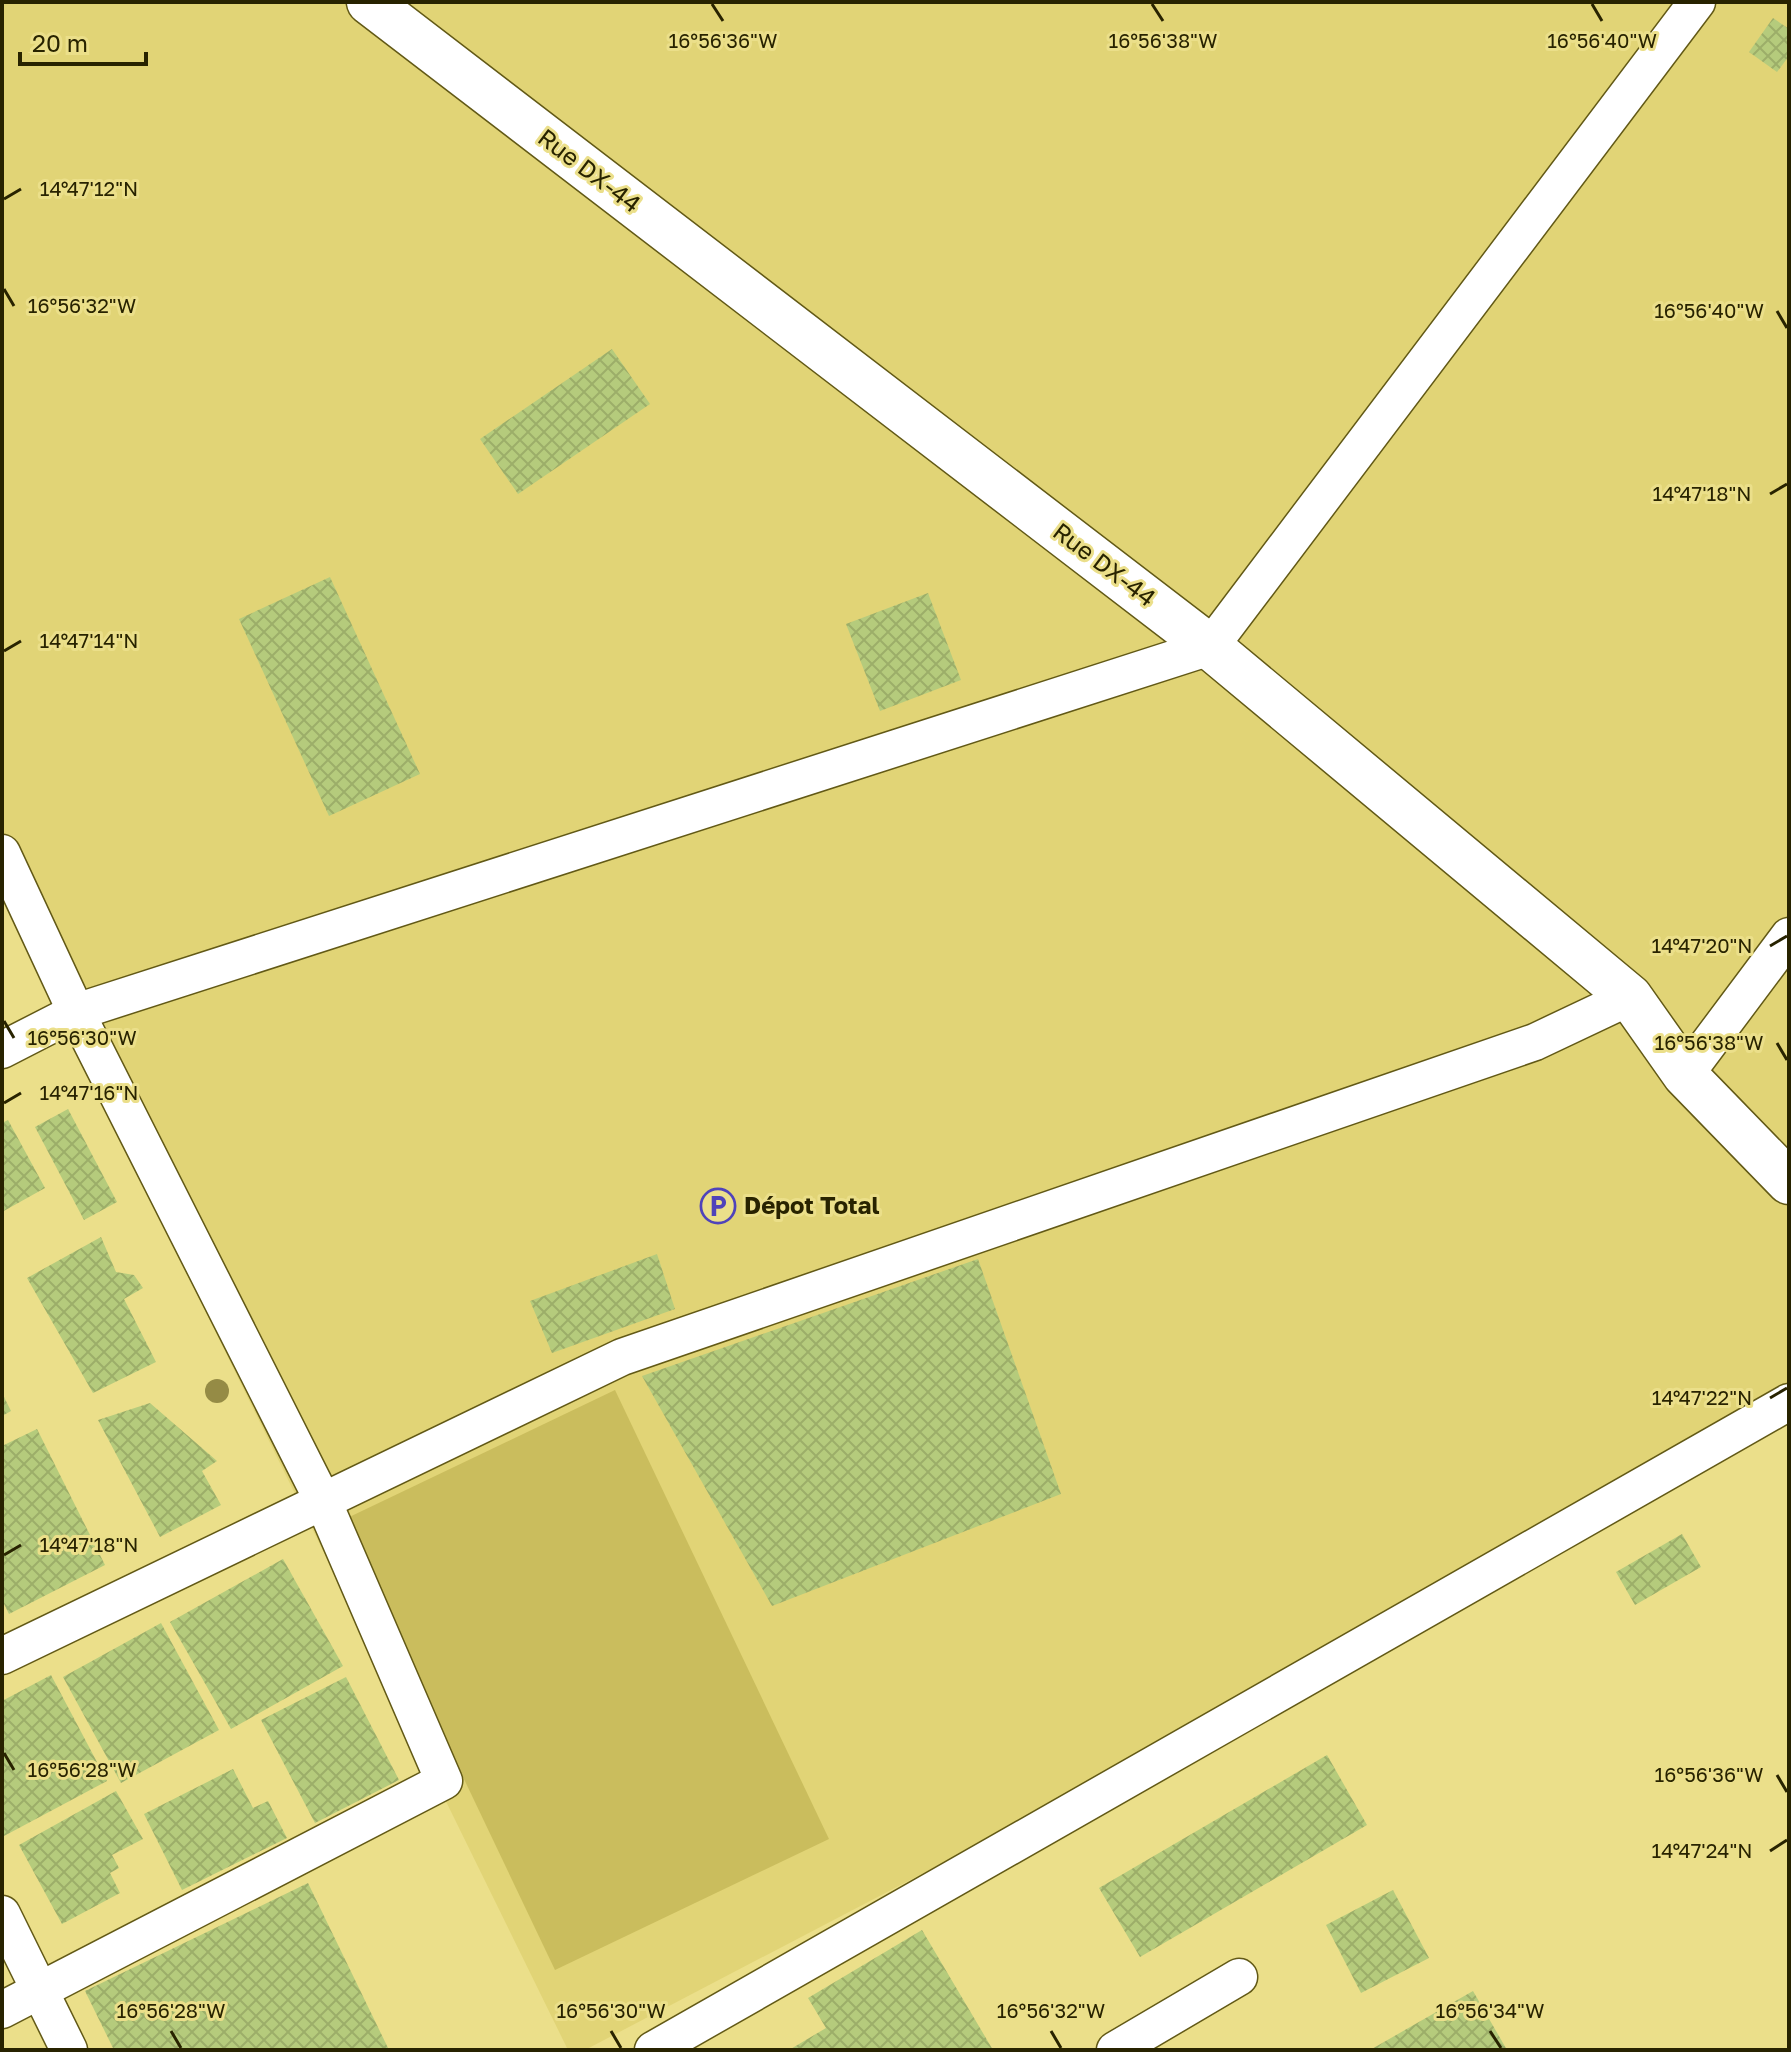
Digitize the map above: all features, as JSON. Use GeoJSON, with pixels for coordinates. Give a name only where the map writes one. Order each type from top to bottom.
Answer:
{"type":"FeatureCollection","features":[{"type":"Feature","properties":{"kind":"street","name":"Rue DX-44"},"geometry":{"type":"LineString","coordinates":[[369,2],[1210,647],[1630,997],[1685,1075],[1789,1182]]}},
{"type":"Feature","properties":{"kind":"street"},"geometry":{"type":"LineString","coordinates":[[2,1050],[76,1012],[1210,647],[1697,2]]}},
{"type":"Feature","properties":{"kind":"street"},"geometry":{"type":"LineString","coordinates":[[2,853],[76,1012],[323,1501],[444,1781],[2,2010]]}},
{"type":"Feature","properties":{"kind":"street"},"geometry":{"type":"LineString","coordinates":[[1685,1075],[1789,936]]}},
{"type":"Feature","properties":{"kind":"street"},"geometry":{"type":"LineString","coordinates":[[2,1656],[622,1357],[1535,1042],[1630,997]]}},
{"type":"Feature","properties":{"kind":"street"},"geometry":{"type":"LineString","coordinates":[[653,2050],[1789,1402]]}},
{"type":"Feature","properties":{"kind":"street"},"geometry":{"type":"LineString","coordinates":[[2,1914],[69,2050]]}},
{"type":"Feature","properties":{"kind":"street"},"geometry":{"type":"LineString","coordinates":[[1115,2050],[1239,1977]]}},
{"type":"Feature","properties":{"kind":"shaded area"},"geometry":{"type":"Polygon","coordinates":[[[2,2],[1789,2],[1789,1420],[585,2050],[568,2050],[2,897],[2,2]]]}},
{"type":"Feature","properties":{"kind":"shaded area"},"geometry":{"type":"Polygon","coordinates":[[[615,1390],[829,1839],[555,1970],[341,1521],[615,1390]]]}},
{"type":"Feature","properties":{"kind":"building"},"geometry":{"type":"Polygon","coordinates":[[[1773,18],[1789,29],[1789,56],[1777,72],[1749,52],[1773,18]]]}},
{"type":"Feature","properties":{"kind":"building"},"geometry":{"type":"Polygon","coordinates":[[[612,349],[650,404],[518,494],[480,439],[612,349]]]}},
{"type":"Feature","properties":{"kind":"building"},"geometry":{"type":"Polygon","coordinates":[[[330,577],[420,774],[329,816],[239,619],[330,577]]]}},
{"type":"Feature","properties":{"kind":"building"},"geometry":{"type":"Polygon","coordinates":[[[928,593],[961,680],[880,711],[846,624],[928,593]]]}},
{"type":"Feature","properties":{"kind":"building"},"geometry":{"type":"Polygon","coordinates":[[[68,1109],[117,1202],[84,1220],[35,1127],[68,1109]]]}},
{"type":"Feature","properties":{"kind":"building"},"geometry":{"type":"Polygon","coordinates":[[[8,1120],[45,1188],[2,1212],[2,1123],[8,1120]]]}},
{"type":"Feature","properties":{"kind":"building"},"geometry":{"type":"Polygon","coordinates":[[[101,1237],[116,1272],[134,1275],[143,1288],[124,1299],[156,1362],[93,1393],[27,1278],[101,1237]]]}},
{"type":"Feature","properties":{"kind":"building"},"geometry":{"type":"Polygon","coordinates":[[[657,1254],[675,1309],[552,1353],[530,1301],[657,1254]]]}},
{"type":"Feature","properties":{"kind":"building"},"geometry":{"type":"Polygon","coordinates":[[[978,1259],[1061,1494],[772,1606],[642,1376],[978,1259]]]}},
{"type":"Feature","properties":{"kind":"building"},"geometry":{"type":"Polygon","coordinates":[[[2,1393],[11,1411],[2,1416],[2,1393]]]}},
{"type":"Feature","properties":{"kind":"building"},"geometry":{"type":"Polygon","coordinates":[[[150,1403],[217,1461],[202,1471],[221,1505],[160,1537],[98,1420],[150,1403]]]}},
{"type":"Feature","properties":{"kind":"building"},"geometry":{"type":"Polygon","coordinates":[[[37,1429],[105,1565],[9,1614],[2,1600],[2,1446],[37,1429]]]}},
{"type":"Feature","properties":{"kind":"building"},"geometry":{"type":"Polygon","coordinates":[[[1682,1534],[1701,1567],[1635,1605],[1616,1572],[1682,1534]]]}},
{"type":"Feature","properties":{"kind":"building"},"geometry":{"type":"Polygon","coordinates":[[[283,1559],[343,1666],[231,1729],[170,1622],[283,1559]]]}},
{"type":"Feature","properties":{"kind":"building"},"geometry":{"type":"Polygon","coordinates":[[[161,1623],[219,1730],[121,1783],[63,1677],[161,1623]]]}},
{"type":"Feature","properties":{"kind":"building"},"geometry":{"type":"Polygon","coordinates":[[[51,1675],[107,1781],[4,1836],[2,1701],[51,1675]]]}},
{"type":"Feature","properties":{"kind":"building"},"geometry":{"type":"Polygon","coordinates":[[[346,1677],[399,1780],[315,1823],[261,1720],[346,1677]]]}},
{"type":"Feature","properties":{"kind":"building"},"geometry":{"type":"Polygon","coordinates":[[[1327,1755],[1367,1825],[1140,1957],[1099,1888],[1327,1755]]]}},
{"type":"Feature","properties":{"kind":"building"},"geometry":{"type":"Polygon","coordinates":[[[233,1769],[253,1808],[268,1801],[287,1838],[182,1890],[144,1814],[233,1769]]]}},
{"type":"Feature","properties":{"kind":"building"},"geometry":{"type":"Polygon","coordinates":[[[116,1791],[143,1839],[112,1855],[119,1868],[110,1873],[120,1893],[62,1924],[19,1845],[116,1791]]]}},
{"type":"Feature","properties":{"kind":"building"},"geometry":{"type":"Polygon","coordinates":[[[308,1883],[389,2050],[114,2050],[85,1991],[308,1883]]]}},
{"type":"Feature","properties":{"kind":"building"},"geometry":{"type":"Polygon","coordinates":[[[1393,1890],[1429,1958],[1361,1993],[1326,1925],[1393,1890]]]}},
{"type":"Feature","properties":{"kind":"building"},"geometry":{"type":"Polygon","coordinates":[[[922,1930],[993,2050],[789,2050],[826,2028],[808,1998],[922,1930]]]}},
{"type":"Feature","properties":{"kind":"building"},"geometry":{"type":"Polygon","coordinates":[[[1473,1991],[1507,2050],[1370,2050],[1473,1991]]]}},
{"type":"Feature","properties":{"kind":"place","name":"Dépot Total"},"geometry":{"type":"Point","coordinates":[718,1206]}}]}
